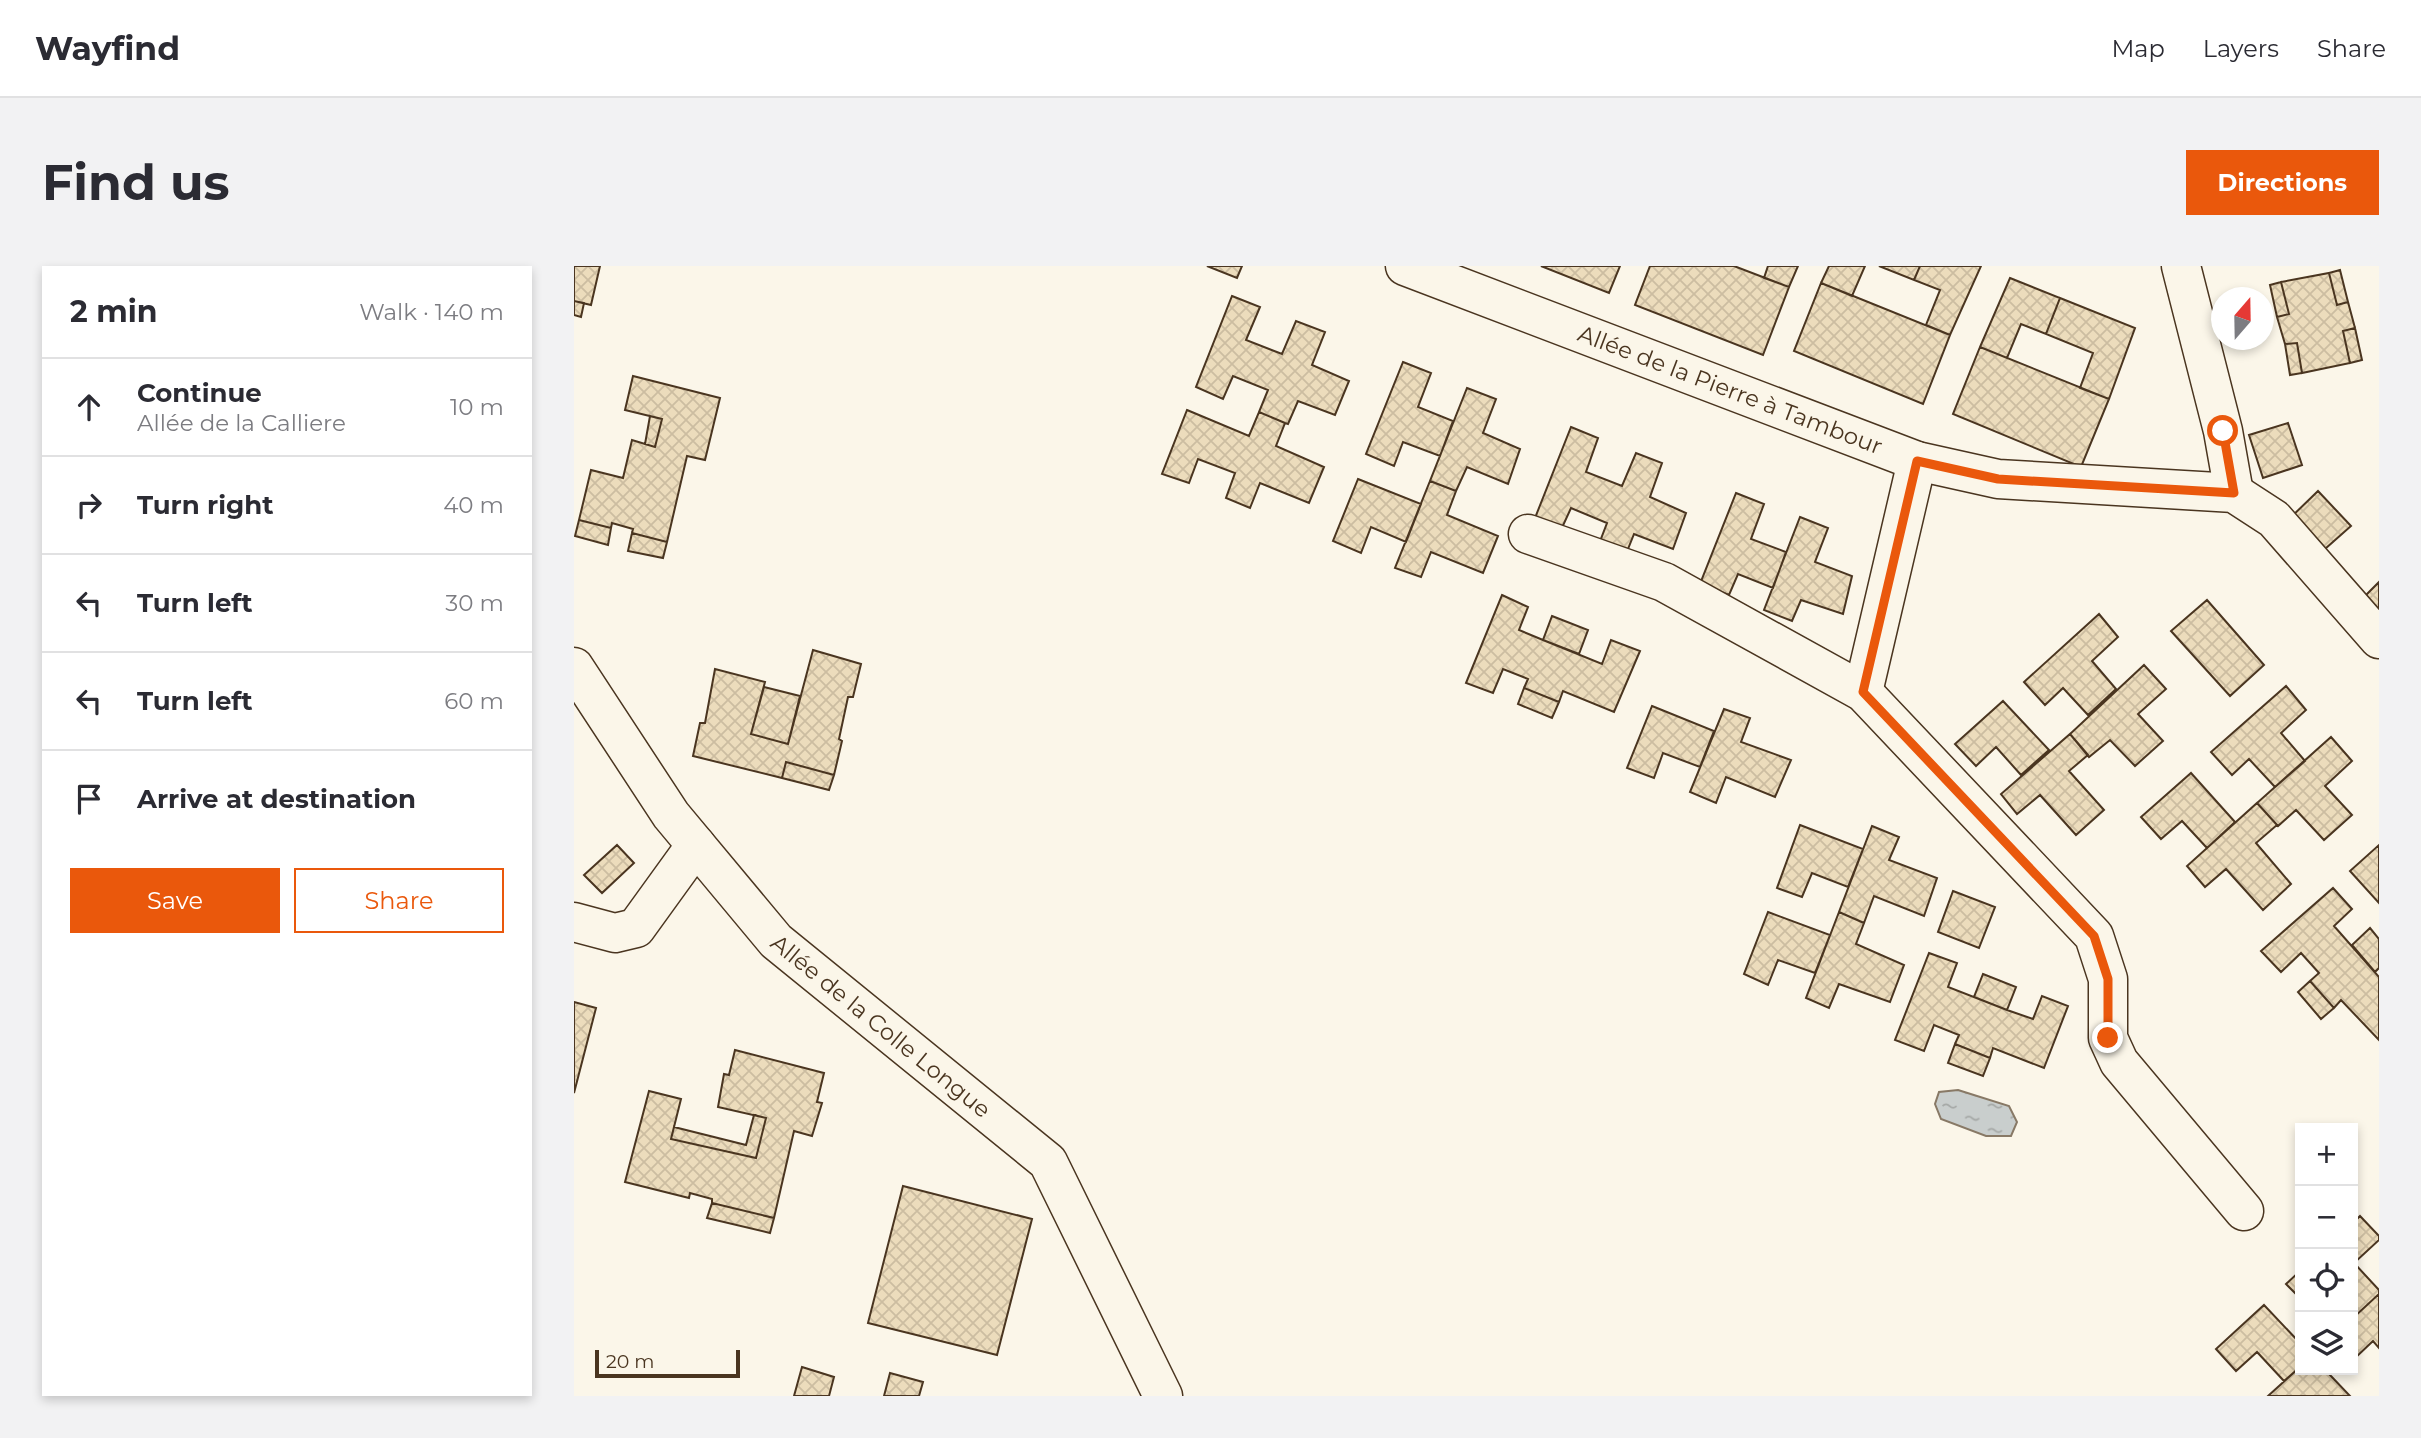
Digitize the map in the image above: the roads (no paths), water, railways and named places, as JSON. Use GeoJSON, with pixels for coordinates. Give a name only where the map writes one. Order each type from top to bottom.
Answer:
{"type":"FeatureCollection","features":[{"type":"Feature","properties":{"kind":"street","name":"Allée de la Pierre à Tambour"},"geometry":{"type":"LineString","coordinates":[[1405,266],[1917,461],[1998,479],[2234,493],[2274,519],[2379,639]]}},
{"type":"Feature","properties":{"kind":"street"},"geometry":{"type":"LineString","coordinates":[[2182,266],[2223,431],[2234,493]]}},
{"type":"Feature","properties":{"kind":"street"},"geometry":{"type":"LineString","coordinates":[[1863,692],[1917,461]]}},
{"type":"Feature","properties":{"kind":"street"},"geometry":{"type":"LineString","coordinates":[[1528,534],[1664,582],[1863,692],[2094,936],[2108,979],[2108,1038],[2119,1062],[2244,1211]]}},
{"type":"Feature","properties":{"kind":"street","name":"Allée de la Colle Longue"},"geometry":{"type":"LineString","coordinates":[[574,667],[671,815],[776,941],[1048,1162],[1163,1396]]}},
{"type":"Feature","properties":{"kind":"street"},"geometry":{"type":"LineString","coordinates":[[574,922],[615,933],[636,928],[696,845]]}},
{"type":"Feature","properties":{"kind":"water"},"geometry":{"type":"Polygon","coordinates":[[[1958,1090],[2009,1106],[2017,1122],[2011,1136],[1986,1136],[1941,1119],[1935,1104],[1939,1092],[1958,1090]]]}}]}
